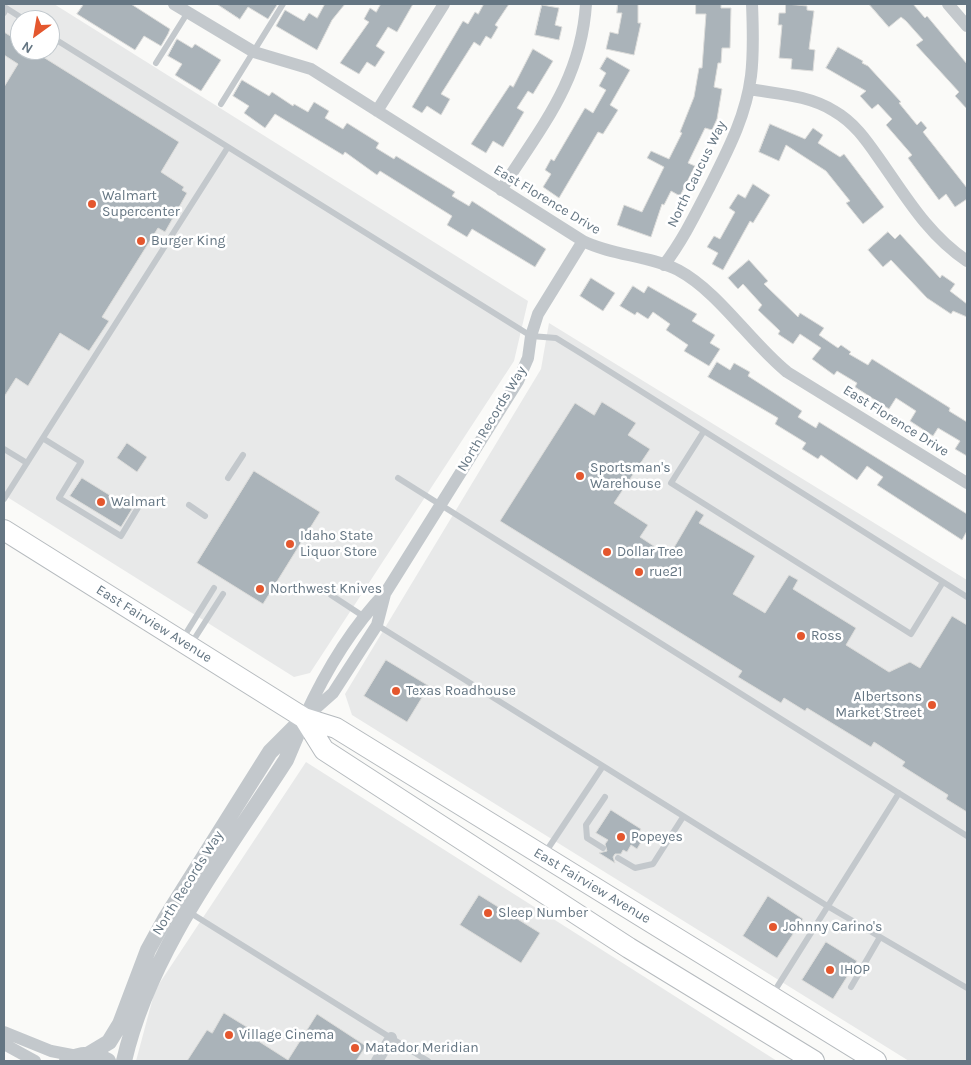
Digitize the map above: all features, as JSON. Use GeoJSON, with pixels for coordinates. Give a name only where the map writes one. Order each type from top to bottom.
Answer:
{"type":"FeatureCollection","features":[{"type":"Feature","properties":{"kind":"main road","name":"East Fairview Avenue"},"geometry":{"type":"LineString","coordinates":[[4,530],[304,718],[336,728],[543,856],[602,890],[876,1061]]}},
{"type":"Feature","properties":{"kind":"main road","name":"East Fairview Avenue"},"geometry":{"type":"LineString","coordinates":[[304,718],[324,750],[804,1059]]}},
{"type":"Feature","properties":{"kind":"street","name":"East Florence Drive"},"geometry":{"type":"LineString","coordinates":[[174,4],[254,52],[311,70],[582,241],[608,252],[664,264],[696,281],[766,355],[787,372],[967,483]]}},
{"type":"Feature","properties":{"kind":"street"},"geometry":{"type":"LineString","coordinates":[[377,111],[444,4]]}},
{"type":"Feature","properties":{"kind":"street"},"geometry":{"type":"LineString","coordinates":[[501,190],[562,93],[571,75],[581,43],[586,4]]}},
{"type":"Feature","properties":{"kind":"street","name":"North Caucus Way"},"geometry":{"type":"LineString","coordinates":[[664,264],[685,235],[733,140],[749,89],[754,48],[752,4]]}},
{"type":"Feature","properties":{"kind":"street"},"geometry":{"type":"LineString","coordinates":[[948,4],[967,26]]}},
{"type":"Feature","properties":{"kind":"street"},"geometry":{"type":"LineString","coordinates":[[749,89],[806,99],[826,107],[845,118],[867,141],[919,217],[937,238],[967,261]]}},
{"type":"Feature","properties":{"kind":"street","name":"North Records Way"},"geometry":{"type":"LineString","coordinates":[[124,1061],[166,948],[286,760],[319,684],[363,616],[386,592],[518,381],[528,358],[531,336],[538,314],[582,241]]}},
{"type":"Feature","properties":{"kind":"street","name":"North Records Way"},"geometry":{"type":"LineString","coordinates":[[78,1057],[109,1042],[120,1024],[148,950],[164,919],[270,752],[304,718],[333,693],[377,625],[386,592]]}},
{"type":"Feature","properties":{"kind":"street"},"geometry":{"type":"LineString","coordinates":[[4,1032],[51,1051],[108,1061]]}},
{"type":"Feature","properties":{"kind":"street"},"geometry":{"type":"LineString","coordinates":[[377,1061],[391,1038]]}},
{"type":"Feature","properties":{"kind":"street"},"geometry":{"type":"LineString","coordinates":[[4,1044],[35,1061]]}},
{"type":"Feature","properties":{"kind":"lane"},"geometry":{"type":"LineString","coordinates":[[221,104],[283,4]]}},
{"type":"Feature","properties":{"kind":"lane"},"geometry":{"type":"LineString","coordinates":[[156,63],[188,12]]}},
{"type":"Feature","properties":{"kind":"lane"},"geometry":{"type":"LineString","coordinates":[[60,42],[531,336],[556,338],[967,597]]}},
{"type":"Feature","properties":{"kind":"lane"},"geometry":{"type":"LineString","coordinates":[[4,499],[44,439],[228,147]]}},
{"type":"Feature","properties":{"kind":"lane"},"geometry":{"type":"LineString","coordinates":[[704,431],[671,483],[912,634],[943,582]]}},
{"type":"Feature","properties":{"kind":"lane"},"geometry":{"type":"LineString","coordinates":[[44,439],[81,462],[59,498],[121,536],[142,501]]}},
{"type":"Feature","properties":{"kind":"lane"},"geometry":{"type":"LineString","coordinates":[[4,449],[27,464]]}},
{"type":"Feature","properties":{"kind":"lane"},"geometry":{"type":"LineString","coordinates":[[228,478],[243,455]]}},
{"type":"Feature","properties":{"kind":"lane"},"geometry":{"type":"LineString","coordinates":[[398,478],[967,836]]}},
{"type":"Feature","properties":{"kind":"lane"},"geometry":{"type":"LineString","coordinates":[[189,505],[205,516]]}},
{"type":"Feature","properties":{"kind":"lane"},"geometry":{"type":"LineString","coordinates":[[185,645],[214,588]]}},
{"type":"Feature","properties":{"kind":"lane"},"geometry":{"type":"LineString","coordinates":[[185,645],[223,594]]}},
{"type":"Feature","properties":{"kind":"lane"},"geometry":{"type":"LineString","coordinates":[[331,595],[363,616]]}},
{"type":"Feature","properties":{"kind":"lane"},"geometry":{"type":"LineString","coordinates":[[377,625],[828,907],[967,988]]}},
{"type":"Feature","properties":{"kind":"lane"},"geometry":{"type":"LineString","coordinates":[[543,856],[603,766]]}},
{"type":"Feature","properties":{"kind":"lane"},"geometry":{"type":"LineString","coordinates":[[771,996],[899,793]]}},
{"type":"Feature","properties":{"kind":"lane"},"geometry":{"type":"LineString","coordinates":[[603,848],[587,838],[586,825],[605,796]]}},
{"type":"Feature","properties":{"kind":"lane"},"geometry":{"type":"LineString","coordinates":[[618,858],[635,868],[653,864],[684,816]]}},
{"type":"Feature","properties":{"kind":"lane"},"geometry":{"type":"LineString","coordinates":[[188,911],[428,1061]]}},
{"type":"Feature","properties":{"kind":"lane"},"geometry":{"type":"LineString","coordinates":[[851,987],[880,937]]}},
{"type":"Feature","properties":{"kind":"shaded area"},"geometry":{"type":"Polygon","coordinates":[[[4,4],[54,4],[528,301],[514,361],[310,673],[294,677],[4,495],[4,4]]]}},
{"type":"Feature","properties":{"kind":"shaded area"},"geometry":{"type":"Polygon","coordinates":[[[549,323],[967,580],[967,1061],[909,1061],[352,715],[345,694],[541,369],[549,323]]]}},
{"type":"Feature","properties":{"kind":"shaded area"},"geometry":{"type":"Polygon","coordinates":[[[306,762],[777,1061],[136,1061],[155,990],[306,762]]]}},
{"type":"Feature","properties":{"kind":"building"},"geometry":{"type":"Polygon","coordinates":[[[84,4],[131,4],[170,29],[161,46],[144,36],[135,50],[77,14],[84,4]]]}},
{"type":"Feature","properties":{"kind":"building"},"geometry":{"type":"Polygon","coordinates":[[[217,4],[277,5],[268,19],[248,7],[240,19],[217,4]]]}},
{"type":"Feature","properties":{"kind":"building"},"geometry":{"type":"Polygon","coordinates":[[[325,4],[345,4],[332,20],[317,50],[276,26],[285,10],[304,21],[309,13],[317,18],[325,4]]]}},
{"type":"Feature","properties":{"kind":"building"},"geometry":{"type":"Polygon","coordinates":[[[381,4],[413,4],[397,32],[388,27],[376,46],[385,52],[375,67],[367,62],[359,74],[340,63],[369,22],[364,19],[370,8],[376,12],[381,4]]]}},
{"type":"Feature","properties":{"kind":"building"},"geometry":{"type":"Polygon","coordinates":[[[484,4],[509,4],[495,25],[498,27],[491,39],[486,36],[480,46],[474,42],[441,94],[450,99],[441,115],[427,106],[422,113],[412,107],[463,21],[468,24],[475,12],[478,14],[484,4]]]}},
{"type":"Feature","properties":{"kind":"building"},"geometry":{"type":"Polygon","coordinates":[[[618,4],[638,4],[638,23],[641,23],[634,55],[606,49],[610,32],[618,34],[622,13],[617,13],[618,4]]]}},
{"type":"Feature","properties":{"kind":"building"},"geometry":{"type":"Polygon","coordinates":[[[696,4],[721,4],[721,8],[731,8],[730,48],[722,48],[721,63],[718,63],[714,87],[722,89],[717,119],[712,130],[705,128],[688,163],[695,166],[680,196],[671,191],[664,205],[662,204],[651,237],[617,225],[624,205],[642,212],[664,167],[647,158],[651,151],[669,159],[682,133],[680,132],[694,97],[699,68],[702,68],[706,14],[696,14],[696,4]]]}},
{"type":"Feature","properties":{"kind":"building"},"geometry":{"type":"Polygon","coordinates":[[[786,4],[807,6],[807,10],[814,11],[809,49],[815,50],[813,71],[791,69],[792,59],[779,58],[782,25],[778,25],[779,13],[785,13],[786,4]]]}},
{"type":"Feature","properties":{"kind":"building"},"geometry":{"type":"Polygon","coordinates":[[[869,4],[913,4],[925,18],[927,16],[967,64],[967,109],[955,96],[959,92],[916,45],[923,40],[906,21],[901,17],[889,27],[869,4]]]}},
{"type":"Feature","properties":{"kind":"building"},"geometry":{"type":"Polygon","coordinates":[[[542,5],[559,8],[555,25],[562,27],[559,40],[535,35],[542,5]]]}},
{"type":"Feature","properties":{"kind":"building","name":"Walmart Supercenter"},"geometry":{"type":"Polygon","coordinates":[[[4,32],[10,36],[10,59],[4,55],[4,32]]]}},
{"type":"Feature","properties":{"kind":"building"},"geometry":{"type":"Polygon","coordinates":[[[177,39],[192,48],[195,44],[221,60],[201,91],[175,75],[182,64],[168,56],[177,39]]]}},
{"type":"Feature","properties":{"kind":"building"},"geometry":{"type":"Polygon","coordinates":[[[838,47],[863,61],[862,63],[868,66],[901,102],[899,103],[917,125],[921,121],[927,128],[923,132],[967,188],[967,199],[955,207],[946,194],[939,200],[908,158],[912,155],[886,125],[892,119],[878,104],[872,109],[860,96],[866,91],[826,68],[838,47]]]}},
{"type":"Feature","properties":{"kind":"building"},"geometry":{"type":"Polygon","coordinates":[[[533,49],[553,61],[533,94],[528,91],[517,108],[524,112],[503,147],[493,141],[486,153],[471,144],[510,85],[513,87],[533,49]]]}},
{"type":"Feature","properties":{"kind":"building"},"geometry":{"type":"Polygon","coordinates":[[[607,57],[630,70],[610,105],[618,110],[603,134],[598,132],[559,198],[543,187],[551,174],[545,170],[551,159],[554,161],[585,108],[593,113],[606,90],[599,86],[606,73],[600,69],[607,57]]]}},
{"type":"Feature","properties":{"kind":"building","name":"Walmart Supercenter"},"geometry":{"type":"Polygon","coordinates":[[[12,60],[48,60],[179,142],[161,172],[184,187],[182,190],[187,193],[165,232],[158,228],[102,317],[109,321],[89,351],[60,333],[28,386],[16,378],[4,397],[4,87],[18,64],[12,60]]]}},
{"type":"Feature","properties":{"kind":"building"},"geometry":{"type":"Polygon","coordinates":[[[242,80],[269,96],[272,92],[293,106],[294,104],[308,112],[314,102],[329,111],[325,118],[343,129],[347,123],[379,143],[376,148],[394,159],[396,156],[455,192],[452,196],[469,206],[472,201],[546,249],[535,267],[472,229],[467,237],[447,225],[452,216],[380,171],[377,175],[345,152],[343,155],[275,114],[265,128],[244,113],[249,106],[233,96],[242,80]]]}},
{"type":"Feature","properties":{"kind":"building"},"geometry":{"type":"Polygon","coordinates":[[[770,124],[805,139],[813,128],[823,135],[818,143],[840,157],[844,154],[884,207],[863,224],[846,203],[850,201],[826,171],[786,145],[779,161],[759,152],[770,124]]]}},
{"type":"Feature","properties":{"kind":"building"},"geometry":{"type":"Polygon","coordinates":[[[753,184],[770,195],[753,223],[750,221],[723,270],[712,264],[718,253],[707,247],[714,236],[720,239],[735,212],[729,208],[738,194],[745,198],[753,184]]]}},
{"type":"Feature","properties":{"kind":"building"},"geometry":{"type":"Polygon","coordinates":[[[888,232],[895,239],[900,234],[940,278],[942,275],[955,284],[950,291],[967,304],[967,317],[953,311],[951,314],[927,298],[891,260],[883,267],[868,250],[888,232]]]}},
{"type":"Feature","properties":{"kind":"building"},"geometry":{"type":"Polygon","coordinates":[[[749,260],[768,281],[764,284],[798,317],[800,313],[824,328],[819,335],[838,348],[841,345],[851,352],[849,354],[868,365],[872,359],[950,408],[949,411],[967,422],[967,456],[955,449],[960,441],[938,428],[933,436],[910,421],[916,411],[896,398],[889,409],[855,387],[857,383],[837,371],[834,375],[812,359],[821,348],[800,334],[793,344],[778,334],[780,331],[758,310],[762,305],[743,284],[738,289],[728,278],[749,260]]]}},
{"type":"Feature","properties":{"kind":"building"},"geometry":{"type":"Polygon","coordinates":[[[591,278],[615,293],[603,311],[580,296],[591,278]]]}},
{"type":"Feature","properties":{"kind":"building"},"geometry":{"type":"Polygon","coordinates":[[[633,286],[644,293],[648,286],[697,314],[692,321],[715,335],[710,343],[720,349],[709,366],[684,351],[688,345],[666,330],[670,324],[653,312],[648,319],[637,312],[635,315],[620,306],[633,286]]]}},
{"type":"Feature","properties":{"kind":"building"},"geometry":{"type":"Polygon","coordinates":[[[717,362],[730,370],[734,363],[750,372],[748,376],[802,411],[798,417],[816,428],[819,422],[967,514],[967,531],[962,540],[877,485],[883,477],[867,466],[857,480],[821,455],[818,459],[802,449],[806,443],[775,424],[778,418],[708,377],[717,362]]]}},
{"type":"Feature","properties":{"kind":"building"},"geometry":{"type":"Polygon","coordinates":[[[602,402],[636,423],[628,435],[650,449],[614,503],[648,525],[640,537],[669,556],[696,510],[704,515],[699,523],[755,556],[733,594],[765,613],[789,575],[798,580],[793,589],[856,628],[846,645],[889,672],[910,662],[920,668],[952,616],[967,625],[967,812],[946,799],[948,795],[902,766],[905,762],[874,742],[871,747],[807,708],[805,711],[784,698],[781,703],[738,677],[742,671],[500,521],[575,403],[594,415],[602,402]]]}},
{"type":"Feature","properties":{"kind":"building"},"geometry":{"type":"Polygon","coordinates":[[[127,443],[147,457],[137,472],[117,458],[127,443]]]}},
{"type":"Feature","properties":{"kind":"building"},"geometry":{"type":"Polygon","coordinates":[[[254,471],[320,512],[263,604],[197,563],[254,471]]]}},
{"type":"Feature","properties":{"kind":"building","name":"Walmart"},"geometry":{"type":"Polygon","coordinates":[[[82,478],[132,509],[121,527],[70,496],[82,478]]]}},
{"type":"Feature","properties":{"kind":"building","name":"Texas Roadhouse"},"geometry":{"type":"Polygon","coordinates":[[[386,660],[429,686],[407,722],[364,696],[386,660]]]}},
{"type":"Feature","properties":{"kind":"building","name":"Popeyes"},"geometry":{"type":"Polygon","coordinates":[[[611,810],[641,829],[637,835],[643,839],[637,849],[631,845],[627,852],[623,850],[621,854],[615,854],[613,857],[615,863],[599,853],[607,851],[605,844],[608,840],[596,833],[611,810]]]}},
{"type":"Feature","properties":{"kind":"building"},"geometry":{"type":"Polygon","coordinates":[[[479,895],[540,933],[521,963],[460,925],[479,895]]]}},
{"type":"Feature","properties":{"kind":"building","name":"Johnny Carino's"},"geometry":{"type":"Polygon","coordinates":[[[768,896],[803,919],[777,958],[743,936],[768,896]]]}},
{"type":"Feature","properties":{"kind":"building","name":"IHOP"},"geometry":{"type":"Polygon","coordinates":[[[826,942],[857,961],[833,999],[802,980],[826,942]]]}},
{"type":"Feature","properties":{"kind":"building"},"geometry":{"type":"Polygon","coordinates":[[[224,1013],[255,1032],[252,1037],[288,1060],[317,1014],[366,1046],[356,1061],[187,1061],[207,1030],[212,1033],[224,1013]]]}},
{"type":"Feature","properties":{"kind":"place","name":"Walmart Supercenter"},"geometry":{"type":"Point","coordinates":[92,204]}},
{"type":"Feature","properties":{"kind":"place","name":"Burger King"},"geometry":{"type":"Point","coordinates":[141,241]}},
{"type":"Feature","properties":{"kind":"place","name":"Sportsman's Warehouse"},"geometry":{"type":"Point","coordinates":[580,476]}},
{"type":"Feature","properties":{"kind":"place","name":"Walmart"},"geometry":{"type":"Point","coordinates":[101,502]}},
{"type":"Feature","properties":{"kind":"place","name":"Idaho State Liquor Store"},"geometry":{"type":"Point","coordinates":[290,544]}},
{"type":"Feature","properties":{"kind":"place","name":"Dollar Tree"},"geometry":{"type":"Point","coordinates":[607,552]}},
{"type":"Feature","properties":{"kind":"place","name":"rue21"},"geometry":{"type":"Point","coordinates":[639,572]}},
{"type":"Feature","properties":{"kind":"place","name":"Northwest Knives"},"geometry":{"type":"Point","coordinates":[260,589]}},
{"type":"Feature","properties":{"kind":"place","name":"Ross"},"geometry":{"type":"Point","coordinates":[801,636]}},
{"type":"Feature","properties":{"kind":"place","name":"Texas Roadhouse"},"geometry":{"type":"Point","coordinates":[396,691]}},
{"type":"Feature","properties":{"kind":"place","name":"Albertsons Market Street"},"geometry":{"type":"Point","coordinates":[932,705]}},
{"type":"Feature","properties":{"kind":"place","name":"Popeyes"},"geometry":{"type":"Point","coordinates":[621,837]}},
{"type":"Feature","properties":{"kind":"place","name":"Sleep Number"},"geometry":{"type":"Point","coordinates":[488,913]}},
{"type":"Feature","properties":{"kind":"place","name":"Johnny Carino's"},"geometry":{"type":"Point","coordinates":[773,927]}},
{"type":"Feature","properties":{"kind":"place","name":"IHOP"},"geometry":{"type":"Point","coordinates":[830,970]}},
{"type":"Feature","properties":{"kind":"place","name":"Village Cinema"},"geometry":{"type":"Point","coordinates":[229,1035]}},
{"type":"Feature","properties":{"kind":"place","name":"Matador Meridian"},"geometry":{"type":"Point","coordinates":[355,1048]}}]}
